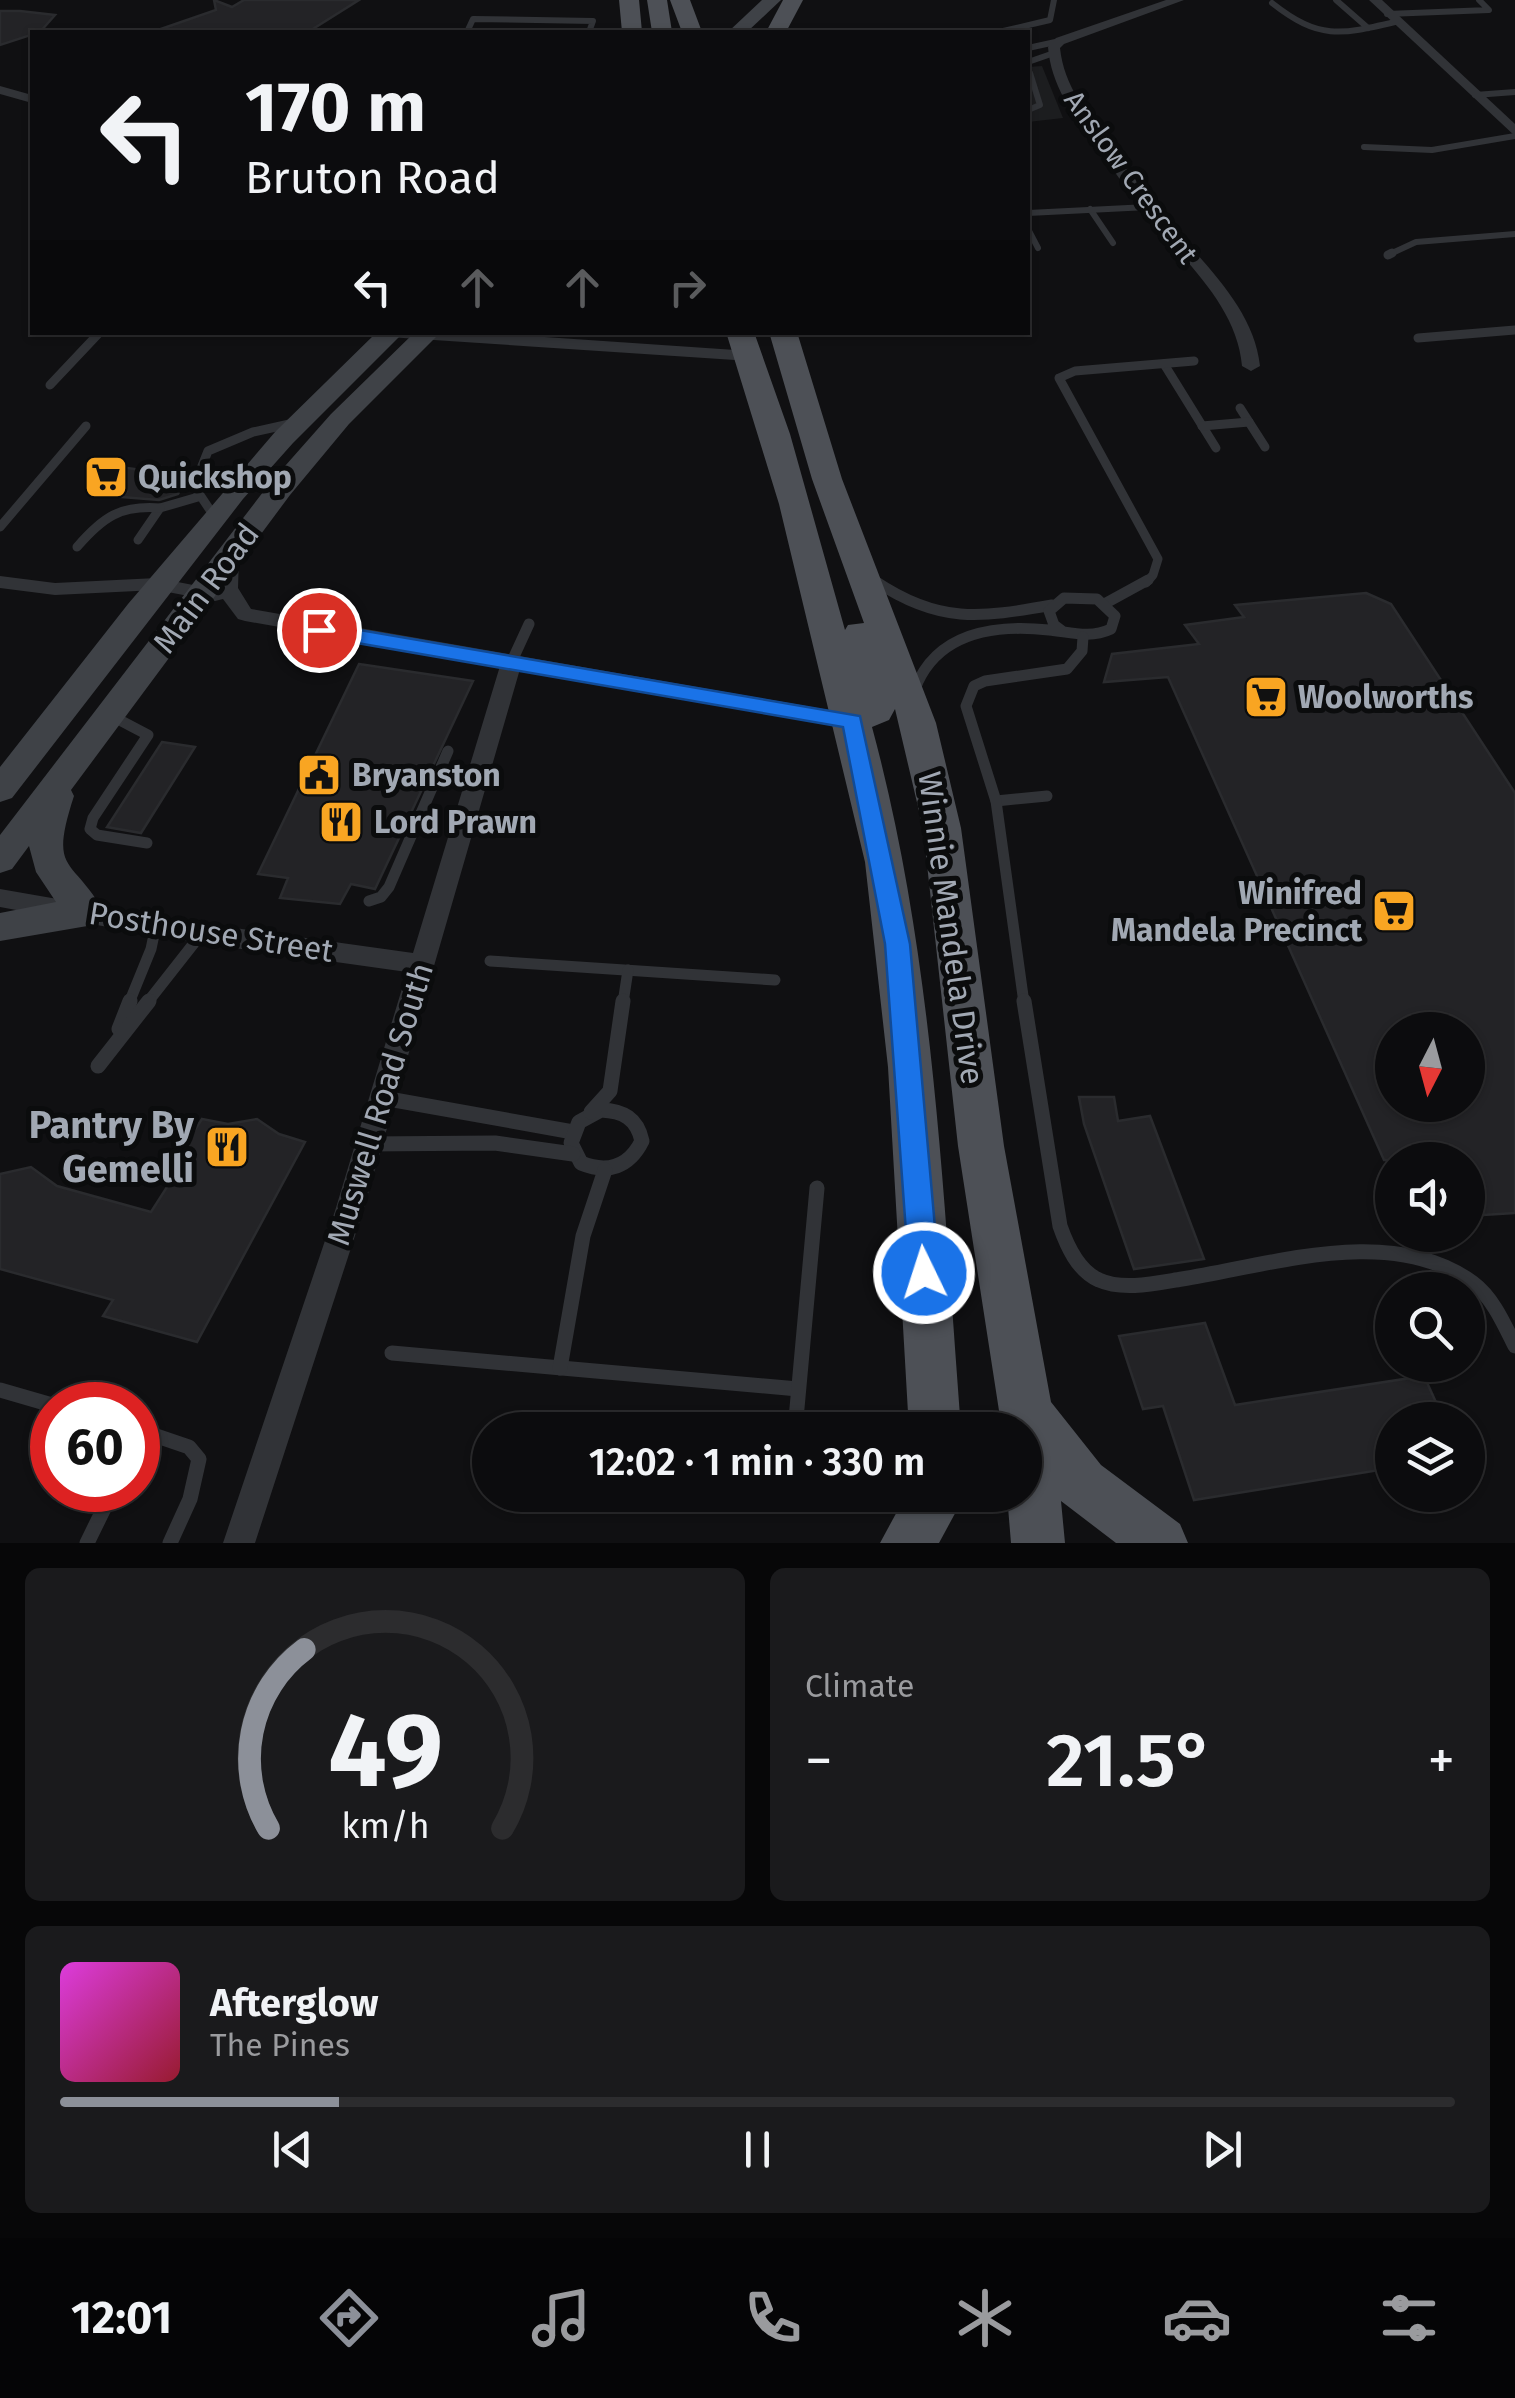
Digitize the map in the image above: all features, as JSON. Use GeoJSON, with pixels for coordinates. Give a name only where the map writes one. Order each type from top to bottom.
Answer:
{"type":"FeatureCollection","features":[{"type":"Feature","properties":{"kind":"main road"},"geometry":{"type":"LineString","coordinates":[[658,0],[662,30]]}},
{"type":"Feature","properties":{"kind":"main road"},"geometry":{"type":"LineString","coordinates":[[680,0],[691,30]]}},
{"type":"Feature","properties":{"kind":"main road"},"geometry":{"type":"LineString","coordinates":[[730,27],[744,0]]}},
{"type":"Feature","properties":{"kind":"main road"},"geometry":{"type":"LineString","coordinates":[[730,27],[772,0]]}},
{"type":"Feature","properties":{"kind":"main road"},"geometry":{"type":"LineString","coordinates":[[777,30],[793,0]]}},
{"type":"Feature","properties":{"kind":"main road","name":"Main Road"},"geometry":{"type":"LineString","coordinates":[[0,790],[157,584],[206,506],[388,335]]}},
{"type":"Feature","properties":{"kind":"main road","name":"Main Road"},"geometry":{"type":"LineString","coordinates":[[0,860],[110,715],[217,596],[229,558],[280,489],[340,419],[427,335]]}},
{"type":"Feature","properties":{"kind":"main road","name":"Winnie Mandela Drive"},"geometry":{"type":"LineString","coordinates":[[758,341],[828,479],[912,706],[942,828],[981,1146],[1027,1412]]}},
{"type":"Feature","properties":{"kind":"main road","name":"Winnie Mandela Drive"},"geometry":{"type":"LineString","coordinates":[[758,341],[792,496],[852,721],[898,944],[934,1412]]}},
{"type":"Feature","properties":{"kind":"main road"},"geometry":{"type":"LineString","coordinates":[[828,479],[819,494],[880,700],[876,711],[852,721]]}},
{"type":"Feature","properties":{"kind":"main road"},"geometry":{"type":"LineString","coordinates":[[0,927],[81,913],[46,864],[44,834],[68,768]]}},
{"type":"Feature","properties":{"kind":"main road"},"geometry":{"type":"LineString","coordinates":[[1042,1433],[1082,1484],[1161,1543]]}},
{"type":"Feature","properties":{"kind":"main road"},"geometry":{"type":"LineString","coordinates":[[907,1543],[928,1512]]}},
{"type":"Feature","properties":{"kind":"main road"},"geometry":{"type":"LineString","coordinates":[[941,1512],[945,1543]]}},
{"type":"Feature","properties":{"kind":"main road","name":"Winnie Mandela Drive"},"geometry":{"type":"LineString","coordinates":[[1035,1512],[1038,1543]]}},
{"type":"Feature","properties":{"kind":"street"},"geometry":{"type":"LineString","coordinates":[[1057,47],[1178,0]]}},
{"type":"Feature","properties":{"kind":"street"},"geometry":{"type":"LineString","coordinates":[[1382,9],[1515,134]]}},
{"type":"Feature","properties":{"kind":"street","name":"Anslow Crescent"},"geometry":{"type":"LineString","coordinates":[[1057,47],[1067,92],[1146,204],[1232,314],[1252,351],[1252,366]]}},
{"type":"Feature","properties":{"kind":"street"},"geometry":{"type":"LineString","coordinates":[[0,90],[30,99]]}},
{"type":"Feature","properties":{"kind":"street"},"geometry":{"type":"LineString","coordinates":[[427,335],[758,341]]}},
{"type":"Feature","properties":{"kind":"street"},"geometry":{"type":"LineString","coordinates":[[0,582],[54,589],[157,584],[217,596],[245,614],[319,630],[852,721]]}},
{"type":"Feature","properties":{"kind":"street","name":"Muswell Road South"},"geometry":{"type":"LineString","coordinates":[[239,1543],[368,1144],[512,661]]}},
{"type":"Feature","properties":{"kind":"street","name":"Posthouse Street"},"geometry":{"type":"LineString","coordinates":[[0,898],[156,926],[423,964]]}},
{"type":"Feature","properties":{"kind":"lane"},"geometry":{"type":"LineString","coordinates":[[1008,30],[1050,20],[1054,0]]}},
{"type":"Feature","properties":{"kind":"lane"},"geometry":{"type":"LineString","coordinates":[[1336,0],[1368,28]]}},
{"type":"Feature","properties":{"kind":"lane"},"geometry":{"type":"LineString","coordinates":[[1433,0],[1446,11]]}},
{"type":"Feature","properties":{"kind":"lane"},"geometry":{"type":"LineString","coordinates":[[1272,3],[1310,32],[1368,28],[1382,9],[1489,10],[1479,0]]}},
{"type":"Feature","properties":{"kind":"lane"},"geometry":{"type":"LineString","coordinates":[[468,30],[473,19],[593,21],[590,30]]}},
{"type":"Feature","properties":{"kind":"lane"},"geometry":{"type":"LineString","coordinates":[[1030,48],[1057,47]]}},
{"type":"Feature","properties":{"kind":"lane"},"geometry":{"type":"LineString","coordinates":[[1030,61],[1057,47]]}},
{"type":"Feature","properties":{"kind":"lane"},"geometry":{"type":"LineString","coordinates":[[1030,73],[1032,91],[1040,104],[1030,109]]}},
{"type":"Feature","properties":{"kind":"lane"},"geometry":{"type":"LineString","coordinates":[[1475,95],[1515,92]]}},
{"type":"Feature","properties":{"kind":"lane"},"geometry":{"type":"LineString","coordinates":[[1364,147],[1432,150],[1515,134]]}},
{"type":"Feature","properties":{"kind":"lane"},"geometry":{"type":"LineString","coordinates":[[1030,213],[1146,204]]}},
{"type":"Feature","properties":{"kind":"lane"},"geometry":{"type":"LineString","coordinates":[[1094,208],[1113,243]]}},
{"type":"Feature","properties":{"kind":"lane"},"geometry":{"type":"LineString","coordinates":[[1030,233],[1038,248]]}},
{"type":"Feature","properties":{"kind":"lane"},"geometry":{"type":"LineString","coordinates":[[1388,256],[1416,242],[1515,234]]}},
{"type":"Feature","properties":{"kind":"lane"},"geometry":{"type":"LineString","coordinates":[[1418,338],[1515,330]]}},
{"type":"Feature","properties":{"kind":"lane"},"geometry":{"type":"LineString","coordinates":[[50,385],[97,335]]}},
{"type":"Feature","properties":{"kind":"lane"},"geometry":{"type":"LineString","coordinates":[[1106,604],[1150,581],[1158,570],[1158,558],[1059,378],[1074,371],[1194,361]]}},
{"type":"Feature","properties":{"kind":"lane"},"geometry":{"type":"LineString","coordinates":[[1164,364],[1216,448]]}},
{"type":"Feature","properties":{"kind":"lane"},"geometry":{"type":"LineString","coordinates":[[1240,408],[1265,447]]}},
{"type":"Feature","properties":{"kind":"lane"},"geometry":{"type":"LineString","coordinates":[[77,547],[106,513],[118,506],[206,506],[194,486],[196,474],[212,448],[297,422]]}},
{"type":"Feature","properties":{"kind":"lane"},"geometry":{"type":"LineString","coordinates":[[1202,426],[1249,422]]}},
{"type":"Feature","properties":{"kind":"lane"},"geometry":{"type":"LineString","coordinates":[[0,527],[86,426]]}},
{"type":"Feature","properties":{"kind":"lane"},"geometry":{"type":"LineString","coordinates":[[138,540],[160,508]]}},
{"type":"Feature","properties":{"kind":"lane"},"geometry":{"type":"LineString","coordinates":[[859,570],[902,601],[940,615],[1009,612],[1052,605],[1076,595],[1106,604],[1115,616],[1110,629],[1082,637],[1062,631],[978,634],[946,644],[936,649],[918,674],[912,706]]}},
{"type":"Feature","properties":{"kind":"lane"},"geometry":{"type":"LineString","coordinates":[[1052,605],[1050,618],[1062,631]]}},
{"type":"Feature","properties":{"kind":"lane"},"geometry":{"type":"LineString","coordinates":[[512,661],[529,624]]}},
{"type":"Feature","properties":{"kind":"lane"},"geometry":{"type":"LineString","coordinates":[[1082,637],[1082,651],[1068,668],[986,681],[969,692],[966,706],[996,801],[1045,1152],[1067,1247],[1086,1272],[1100,1280],[1135,1285],[1322,1256],[1401,1256],[1440,1264],[1470,1280],[1489,1298],[1515,1346]]}},
{"type":"Feature","properties":{"kind":"lane"},"geometry":{"type":"LineString","coordinates":[[110,715],[130,729],[148,735],[90,826],[97,836],[147,843]]}},
{"type":"Feature","properties":{"kind":"lane"},"geometry":{"type":"LineString","coordinates":[[369,901],[381,897],[390,887],[448,751]]}},
{"type":"Feature","properties":{"kind":"lane"},"geometry":{"type":"LineString","coordinates":[[996,801],[1047,796]]}},
{"type":"Feature","properties":{"kind":"lane"},"geometry":{"type":"LineString","coordinates":[[114,1042],[139,984],[156,926]]}},
{"type":"Feature","properties":{"kind":"lane"},"geometry":{"type":"LineString","coordinates":[[98,1066],[202,933]]}},
{"type":"Feature","properties":{"kind":"lane"},"geometry":{"type":"LineString","coordinates":[[490,962],[774,980]]}},
{"type":"Feature","properties":{"kind":"lane"},"geometry":{"type":"LineString","coordinates":[[574,1154],[573,1132],[610,1091],[628,970]]}},
{"type":"Feature","properties":{"kind":"lane"},"geometry":{"type":"LineString","coordinates":[[368,1144],[524,1145],[574,1154],[598,1170],[630,1162],[642,1142],[635,1121],[610,1091]]}},
{"type":"Feature","properties":{"kind":"lane"},"geometry":{"type":"LineString","coordinates":[[382,1098],[573,1132]]}},
{"type":"Feature","properties":{"kind":"lane"},"geometry":{"type":"LineString","coordinates":[[589,1114],[601,1110],[626,1113]]}},
{"type":"Feature","properties":{"kind":"lane"},"geometry":{"type":"LineString","coordinates":[[524,1145],[529,1126]]}},
{"type":"Feature","properties":{"kind":"lane"},"geometry":{"type":"LineString","coordinates":[[560,1368],[598,1170]]}},
{"type":"Feature","properties":{"kind":"lane"},"geometry":{"type":"LineString","coordinates":[[796,1412],[817,1188]]}},
{"type":"Feature","properties":{"kind":"lane"},"geometry":{"type":"LineString","coordinates":[[392,1353],[798,1389]]}},
{"type":"Feature","properties":{"kind":"lane"},"geometry":{"type":"LineString","coordinates":[[0,1390],[30,1399]]}},
{"type":"Feature","properties":{"kind":"lane"},"geometry":{"type":"LineString","coordinates":[[160,1439],[189,1447],[198,1459],[190,1500],[170,1543]]}},
{"type":"Feature","properties":{"kind":"lane"},"geometry":{"type":"LineString","coordinates":[[86,1543],[102,1512]]}},
{"type":"Feature","properties":{"kind":"shaded area"},"geometry":{"type":"Polygon","coordinates":[[[1042,66],[1063,118],[1030,122],[1030,67],[1042,66]]]}},
{"type":"Feature","properties":{"kind":"building"},"geometry":{"type":"Polygon","coordinates":[[[214,0],[232,7],[244,0],[359,0],[311,30],[161,30],[216,10],[214,0]]]}},
{"type":"Feature","properties":{"kind":"building"},"geometry":{"type":"Polygon","coordinates":[[[0,11],[55,15],[42,30],[30,30],[30,35],[0,45],[0,11]]]}},
{"type":"Feature","properties":{"kind":"building"},"geometry":{"type":"Polygon","coordinates":[[[146,465],[191,471],[178,494],[159,500],[121,497],[126,492],[102,489],[120,467],[142,470],[146,465]]]}},
{"type":"Feature","properties":{"kind":"building","name":"Winifred Mandela Precinct"},"geometry":{"type":"Polygon","coordinates":[[[1366,593],[1391,604],[1515,793],[1515,1213],[1485,1215],[1485,1142],[1376,1142],[1168,677],[1104,682],[1112,654],[1199,644],[1185,625],[1244,617],[1235,605],[1366,593]]]}},
{"type":"Feature","properties":{"kind":"building"},"geometry":{"type":"Polygon","coordinates":[[[359,664],[473,681],[375,889],[351,884],[340,904],[280,898],[288,878],[258,874],[359,664]]]}},
{"type":"Feature","properties":{"kind":"building"},"geometry":{"type":"Polygon","coordinates":[[[162,742],[195,747],[141,833],[107,827],[162,742]]]}},
{"type":"Feature","properties":{"kind":"building"},"geometry":{"type":"Polygon","coordinates":[[[1079,1097],[1114,1097],[1118,1121],[1150,1116],[1204,1259],[1134,1269],[1084,1124],[1079,1097]]]}},
{"type":"Feature","properties":{"kind":"building"},"geometry":{"type":"Polygon","coordinates":[[[202,1119],[228,1124],[257,1119],[279,1134],[305,1142],[197,1342],[103,1316],[113,1300],[0,1269],[0,1174],[31,1167],[57,1186],[151,1212],[176,1173],[168,1170],[202,1119]]]}},
{"type":"Feature","properties":{"kind":"building"},"geometry":{"type":"Polygon","coordinates":[[[1205,1323],[1235,1405],[1385,1382],[1427,1382],[1436,1402],[1375,1402],[1375,1471],[1194,1500],[1163,1406],[1143,1409],[1119,1336],[1205,1323]]]}},
{"type":"Feature","properties":{"kind":"place","name":"Quickshop"},"geometry":{"type":"Point","coordinates":[106,477]}},
{"type":"Feature","properties":{"kind":"place","name":"Woolworths"},"geometry":{"type":"Point","coordinates":[1266,697]}},
{"type":"Feature","properties":{"kind":"place","name":"Bryanston"},"geometry":{"type":"Point","coordinates":[319,775]}},
{"type":"Feature","properties":{"kind":"place","name":"Lord Prawn"},"geometry":{"type":"Point","coordinates":[341,822]}},
{"type":"Feature","properties":{"kind":"place","name":"Winifred Mandela Precinct"},"geometry":{"type":"Point","coordinates":[1394,911]}},
{"type":"Feature","properties":{"kind":"place","name":"Pantry By Gemelli"},"geometry":{"type":"Point","coordinates":[227,1147]}},
{"type":"Feature","properties":{"kind":"route"},"geometry":{"type":"LineString","coordinates":[[319,630],[852,721],[898,944],[924,1273]]}}]}
